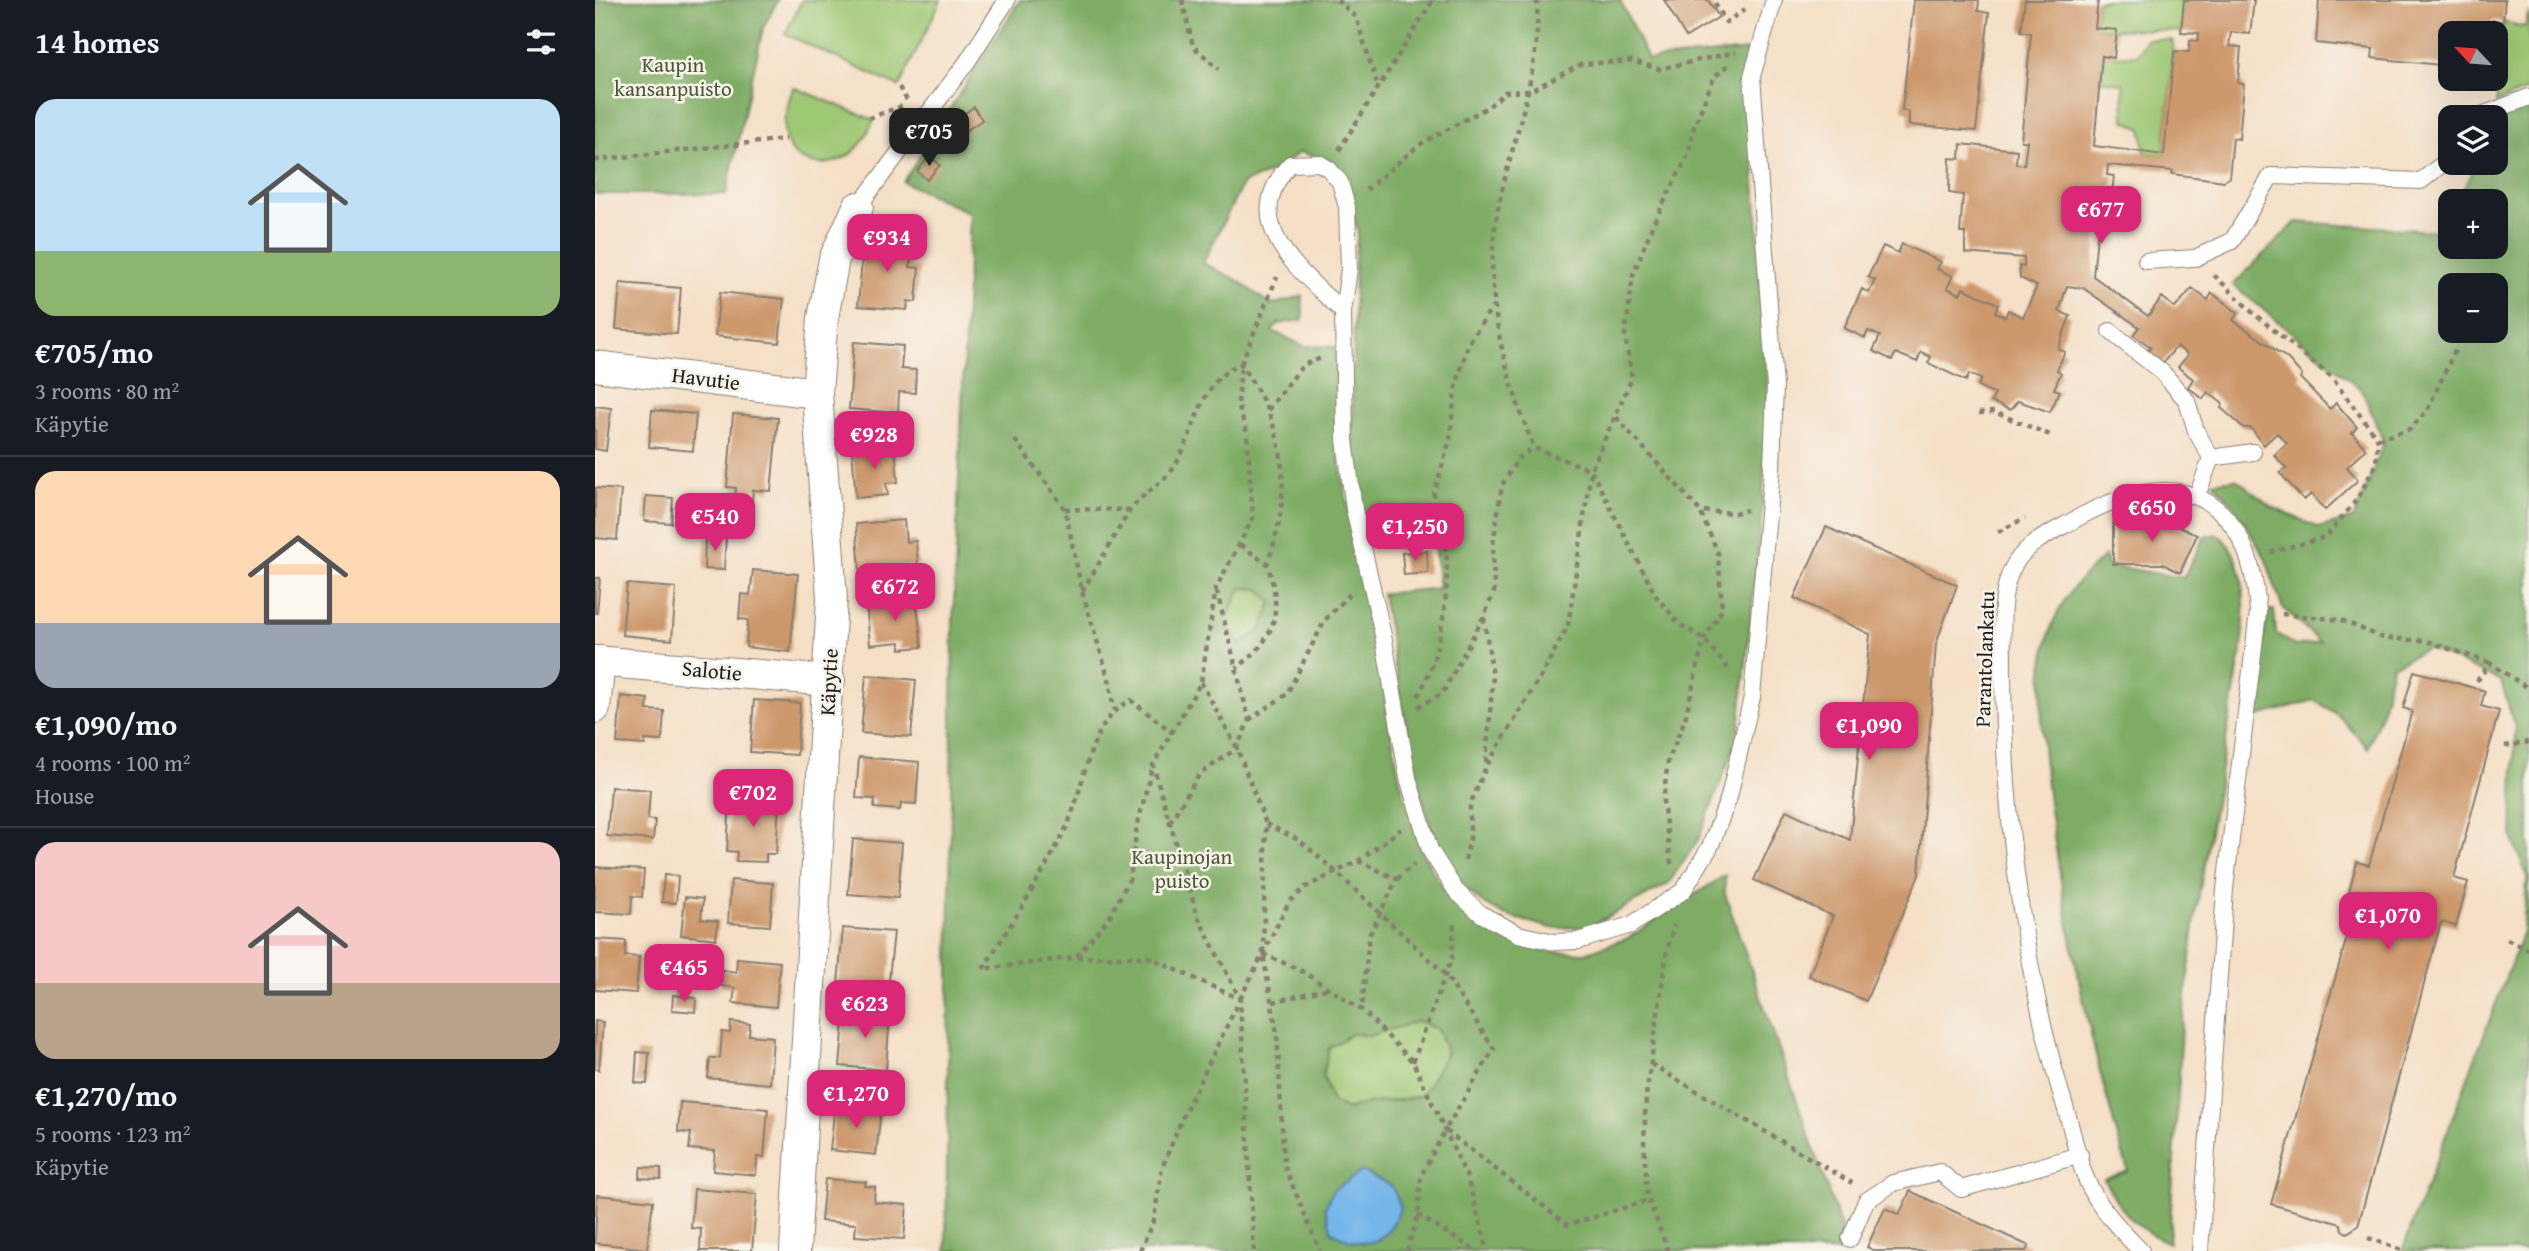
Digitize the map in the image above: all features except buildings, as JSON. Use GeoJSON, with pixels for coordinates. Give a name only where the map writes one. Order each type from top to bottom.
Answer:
{"type":"FeatureCollection","features":[{"type":"Feature","properties":{"kind":"street","name":"Käpytie"},"geometry":{"type":"LineString","coordinates":[[795,1251],[830,681],[832,598],[817,393],[824,318],[834,259],[858,206]]}},
{"type":"Feature","properties":{"kind":"street","name":"Havutie"},"geometry":{"type":"LineString","coordinates":[[595,366],[817,393]]}},
{"type":"Feature","properties":{"kind":"street","name":"Salotie"},"geometry":{"type":"LineString","coordinates":[[598,661],[830,681]]}},
{"type":"Feature","properties":{"kind":"street"},"geometry":{"type":"LineString","coordinates":[[595,708],[598,661]]}},
{"type":"Feature","properties":{"kind":"lane","name":"Käpytie"},"geometry":{"type":"LineString","coordinates":[[858,206],[967,62],[1007,0]]}},
{"type":"Feature","properties":{"kind":"lane"},"geometry":{"type":"LineString","coordinates":[[1343,312],[1286,257],[1270,228],[1274,183],[1290,164],[1319,163],[1329,169],[1340,182],[1347,207],[1349,270],[1343,312],[1345,440],[1354,509],[1419,817],[1439,867],[1456,891],[1481,914],[1518,934],[1554,942],[1578,941],[1631,925],[1683,891],[1710,847],[1730,797],[1752,696],[1769,506],[1775,386],[1752,76],[1774,0]]}},
{"type":"Feature","properties":{"kind":"lane"},"geometry":{"type":"LineString","coordinates":[[2508,105],[2529,97]]}},
{"type":"Feature","properties":{"kind":"lane"},"geometry":{"type":"LineString","coordinates":[[2146,261],[2195,258],[2232,241],[2271,176],[2421,181],[2438,168]]}},
{"type":"Feature","properties":{"kind":"lane"},"geometry":{"type":"LineString","coordinates":[[2110,331],[2162,372],[2187,401],[2196,430],[2211,458],[2197,496]]}},
{"type":"Feature","properties":{"kind":"lane"},"geometry":{"type":"LineString","coordinates":[[2211,458],[2253,452]]}},
{"type":"Feature","properties":{"kind":"lane","name":"Parantolankatu"},"geometry":{"type":"LineString","coordinates":[[2141,1251],[2108,1214],[2090,1188],[2053,1071],[2024,921],[2013,846],[2002,723],[2004,595],[2015,563],[2033,543],[2084,514],[2143,491],[2177,491],[2207,499],[2232,523],[2255,576],[2258,612],[2225,889],[2200,1251]]}},
{"type":"Feature","properties":{"kind":"lane"},"geometry":{"type":"LineString","coordinates":[[1850,1239],[1866,1201],[1893,1183],[1940,1172],[1961,1189],[2080,1155]]}},
{"type":"Feature","properties":{"kind":"path"},"geometry":{"type":"LineString","coordinates":[[1182,0],[1193,46],[1219,69]]}},
{"type":"Feature","properties":{"kind":"path"},"geometry":{"type":"LineString","coordinates":[[1337,0],[1356,17],[1378,88]]}},
{"type":"Feature","properties":{"kind":"path"},"geometry":{"type":"LineString","coordinates":[[1329,169],[1433,0]]}},
{"type":"Feature","properties":{"kind":"path"},"geometry":{"type":"LineString","coordinates":[[1537,0],[1529,91],[1500,199],[1492,263],[1492,306],[1508,376],[1534,448],[1591,470],[1656,596],[1679,624],[1704,639],[1752,696]]}},
{"type":"Feature","properties":{"kind":"path"},"geometry":{"type":"LineString","coordinates":[[1715,3],[1726,22],[1750,7]]}},
{"type":"Feature","properties":{"kind":"path"},"geometry":{"type":"LineString","coordinates":[[1347,207],[1419,145],[1488,107],[1505,92],[1529,91],[1582,64],[1632,61],[1659,69],[1747,50],[1714,77],[1693,130],[1688,155],[1653,224],[1633,275],[1625,336],[1632,378],[1591,470],[1567,626],[1542,674],[1486,767],[1470,805],[1470,840],[1456,891],[1452,957],[1413,1062]]}},
{"type":"Feature","properties":{"kind":"path"},"geometry":{"type":"LineString","coordinates":[[869,118],[909,104]]}},
{"type":"Feature","properties":{"kind":"path"},"geometry":{"type":"LineString","coordinates":[[595,160],[786,139]]}},
{"type":"Feature","properties":{"kind":"path"},"geometry":{"type":"LineString","coordinates":[[1077,957],[1109,918],[1131,878],[1137,827],[1153,765],[1201,682],[1216,588],[1253,518],[1247,433],[1238,405],[1241,364],[1286,257]]}},
{"type":"Feature","properties":{"kind":"path"},"geometry":{"type":"LineString","coordinates":[[2195,258],[2252,312],[2332,378],[2378,439],[2376,464],[2358,498],[2326,537],[2249,557]]}},
{"type":"Feature","properties":{"kind":"path"},"geometry":{"type":"LineString","coordinates":[[1397,716],[1413,703],[1422,689],[1439,637],[1446,565],[1443,533],[1428,514],[1450,439],[1455,391],[1468,344],[1492,306]]}},
{"type":"Feature","properties":{"kind":"path"},"geometry":{"type":"LineString","coordinates":[[1268,410],[1303,365],[1344,349]]}},
{"type":"Feature","properties":{"kind":"path"},"geometry":{"type":"LineString","coordinates":[[2378,439],[2410,429],[2427,411],[2455,350]]}},
{"type":"Feature","properties":{"kind":"path"},"geometry":{"type":"LineString","coordinates":[[1241,364],[1268,410],[1280,449],[1283,485],[1279,534],[1267,564]]}},
{"type":"Feature","properties":{"kind":"path"},"geometry":{"type":"LineString","coordinates":[[1082,591],[1108,553],[1131,510],[1172,470],[1203,401],[1224,370],[1241,364]]}},
{"type":"Feature","properties":{"kind":"path"},"geometry":{"type":"LineString","coordinates":[[1979,413],[1994,412],[2050,435]]}},
{"type":"Feature","properties":{"kind":"path"},"geometry":{"type":"LineString","coordinates":[[1616,418],[1700,511],[1718,553],[1722,610],[1704,639],[1688,708],[1668,761],[1663,801],[1668,857],[1683,891],[1667,950],[1651,1065],[1644,1142],[1649,1200],[1668,1251]]}},
{"type":"Feature","properties":{"kind":"path"},"geometry":{"type":"LineString","coordinates":[[1015,440],[1065,509],[1082,591],[1109,680],[1114,709]]}},
{"type":"Feature","properties":{"kind":"path"},"geometry":{"type":"LineString","coordinates":[[1397,716],[1443,694],[1484,617],[1494,592],[1493,545],[1502,485],[1519,457],[1534,448]]}},
{"type":"Feature","properties":{"kind":"path"},"geometry":{"type":"LineString","coordinates":[[1700,511],[1735,513],[1769,506]]}},
{"type":"Feature","properties":{"kind":"path"},"geometry":{"type":"LineString","coordinates":[[1065,509],[1131,510]]}},
{"type":"Feature","properties":{"kind":"path"},"geometry":{"type":"LineString","coordinates":[[1998,532],[2024,519]]}},
{"type":"Feature","properties":{"kind":"path"},"geometry":{"type":"LineString","coordinates":[[1237,668],[1257,653],[1276,618],[1277,592],[1267,564],[1241,544]]}},
{"type":"Feature","properties":{"kind":"path"},"geometry":{"type":"LineString","coordinates":[[1170,823],[1199,775],[1237,748],[1249,720],[1287,694],[1325,620],[1344,597],[1370,580]]}},
{"type":"Feature","properties":{"kind":"path"},"geometry":{"type":"LineString","coordinates":[[1216,588],[1249,720]]}},
{"type":"Feature","properties":{"kind":"path"},"geometry":{"type":"LineString","coordinates":[[2258,612],[2341,621],[2383,638],[2427,641],[2490,663],[2529,689]]}},
{"type":"Feature","properties":{"kind":"path"},"geometry":{"type":"LineString","coordinates":[[1484,617],[1493,677],[1486,767]]}},
{"type":"Feature","properties":{"kind":"path"},"geometry":{"type":"LineString","coordinates":[[2477,681],[2490,663]]}},
{"type":"Feature","properties":{"kind":"path"},"geometry":{"type":"LineString","coordinates":[[1201,682],[1237,748],[1266,824],[1263,954],[1273,1002],[1284,1165],[1320,1251]]}},
{"type":"Feature","properties":{"kind":"path"},"geometry":{"type":"LineString","coordinates":[[1173,733],[1131,700],[1114,709],[1085,766],[1067,827],[1034,887],[983,968],[1077,957],[1148,957],[1240,999]]}},
{"type":"Feature","properties":{"kind":"path"},"geometry":{"type":"LineString","coordinates":[[2505,747],[2529,742]]}},
{"type":"Feature","properties":{"kind":"path"},"geometry":{"type":"LineString","coordinates":[[1153,765],[1197,915],[1240,999],[1254,1249]]}},
{"type":"Feature","properties":{"kind":"path"},"geometry":{"type":"LineString","coordinates":[[1140,1251],[1154,1219],[1163,1168],[1184,1114],[1289,902],[1306,887],[1358,861],[1419,817]]}},
{"type":"Feature","properties":{"kind":"path"},"geometry":{"type":"LineString","coordinates":[[1266,824],[1299,840],[1445,974],[1494,1049],[1445,1130],[1421,1176],[1418,1215],[1407,1251]]}},
{"type":"Feature","properties":{"kind":"path"},"geometry":{"type":"LineString","coordinates":[[1358,861],[1397,879],[1369,936],[1362,1010]]}},
{"type":"Feature","properties":{"kind":"path"},"geometry":{"type":"LineString","coordinates":[[2507,939],[2529,950]]}},
{"type":"Feature","properties":{"kind":"path"},"geometry":{"type":"LineString","coordinates":[[1263,954],[1331,988],[1362,1010],[1413,1062],[1467,1177],[1487,1251]]}},
{"type":"Feature","properties":{"kind":"path"},"geometry":{"type":"LineString","coordinates":[[1273,1002],[1331,988]]}},
{"type":"Feature","properties":{"kind":"path"},"geometry":{"type":"LineString","coordinates":[[1651,1065],[1874,1195]]}},
{"type":"Feature","properties":{"kind":"path"},"geometry":{"type":"LineString","coordinates":[[1445,1130],[1568,1225],[1649,1200]]}},
{"type":"Feature","properties":{"kind":"path"},"geometry":{"type":"LineString","coordinates":[[1418,1215],[1460,1238],[1476,1251]]}},
{"type":"Feature","properties":{"kind":"path"},"geometry":{"type":"LineString","coordinates":[[2368,1238],[2404,1251]]}},
{"type":"Feature","properties":{"kind":"green space","name":"Kaupin kansanpuisto"},"geometry":{"type":"Polygon","coordinates":[[[595,0],[778,0],[763,28],[726,194],[595,194],[595,0]]]}},
{"type":"Feature","properties":{"kind":"green space"},"geometry":{"type":"Polygon","coordinates":[[[802,0],[941,0],[899,87],[785,34],[802,0]]]}},
{"type":"Feature","properties":{"kind":"green space","name":"Kaupinojan puisto"},"geometry":{"type":"Polygon","coordinates":[[[1020,0],[1620,0],[1648,60],[1747,50],[1768,397],[1762,511],[1738,738],[1698,840],[1668,884],[1589,927],[1551,928],[1504,915],[1481,902],[1462,885],[1444,862],[1436,843],[1415,774],[1382,594],[1439,588],[1433,536],[1369,542],[1352,443],[1355,260],[1358,231],[1335,163],[1300,152],[1273,172],[1243,183],[1203,263],[1239,281],[1271,305],[1302,296],[1303,320],[1278,324],[1272,331],[1304,346],[1336,347],[1336,444],[1400,780],[1421,850],[1442,887],[1474,920],[1514,943],[1548,952],[1585,953],[1628,938],[1725,875],[1725,894],[1849,1251],[946,1251],[953,623],[970,213],[903,182],[1020,0]],[[1241,588],[1225,623],[1241,644],[1262,629],[1272,602],[1259,589],[1241,588]],[[1418,1021],[1369,1036],[1353,1033],[1329,1048],[1323,1075],[1332,1102],[1347,1110],[1366,1104],[1422,1095],[1447,1053],[1437,1029],[1418,1021]]]}},
{"type":"Feature","properties":{"kind":"green space"},"geometry":{"type":"Polygon","coordinates":[[[2098,0],[2184,0],[2181,32],[2095,28],[2098,0]]]}},
{"type":"Feature","properties":{"kind":"green space"},"geometry":{"type":"Polygon","coordinates":[[[2529,11],[2529,89],[2496,103],[2497,91],[2508,91],[2508,23],[2525,27],[2529,11]]]}},
{"type":"Feature","properties":{"kind":"green space"},"geometry":{"type":"Polygon","coordinates":[[[2147,39],[2172,40],[2174,51],[2164,155],[2145,153],[2142,129],[2124,120],[2123,84],[2100,80],[2102,56],[2137,55],[2147,39]]]}},
{"type":"Feature","properties":{"kind":"green space"},"geometry":{"type":"Polygon","coordinates":[[[793,87],[874,120],[860,145],[849,155],[829,163],[819,164],[799,158],[784,133],[793,87]]]}},
{"type":"Feature","properties":{"kind":"green space"},"geometry":{"type":"Polygon","coordinates":[[[2513,103],[2529,103],[2529,1251],[2402,1251],[2523,932],[2527,876],[2512,837],[2515,728],[2501,681],[2428,648],[2392,666],[2382,712],[2368,748],[2338,715],[2314,700],[2256,717],[2267,610],[2274,610],[2276,633],[2295,646],[2320,642],[2282,607],[2265,557],[2235,507],[2213,482],[2236,479],[2272,507],[2319,528],[2354,518],[2384,443],[2362,390],[2233,285],[2296,222],[2438,231],[2438,259],[2508,259],[2508,189],[2463,189],[2471,175],[2508,175],[2508,112],[2513,103]]]}},
{"type":"Feature","properties":{"kind":"green space"},"geometry":{"type":"Polygon","coordinates":[[[2218,534],[2228,544],[2240,569],[2244,598],[2243,641],[2195,918],[2182,1027],[2169,1243],[2147,1232],[2130,1218],[2104,1179],[2128,1171],[2095,1051],[2069,930],[2046,776],[2042,677],[2048,638],[2058,611],[2083,576],[2105,556],[2107,565],[2183,578],[2205,536],[2218,534]]]}},
{"type":"Feature","properties":{"kind":"green space"},"geometry":{"type":"Polygon","coordinates":[[[1241,588],[1259,589],[1272,601],[1262,629],[1241,644],[1225,623],[1241,588]]]}},
{"type":"Feature","properties":{"kind":"green space"},"geometry":{"type":"Polygon","coordinates":[[[1418,1021],[1437,1029],[1447,1053],[1422,1095],[1366,1104],[1347,1110],[1332,1102],[1323,1075],[1328,1048],[1353,1033],[1369,1036],[1418,1021]]]}},
{"type":"Feature","properties":{"kind":"water"},"geometry":{"type":"Polygon","coordinates":[[[1362,1171],[1392,1186],[1401,1207],[1389,1230],[1382,1237],[1365,1243],[1332,1232],[1325,1208],[1333,1190],[1362,1171]]]}}]}
